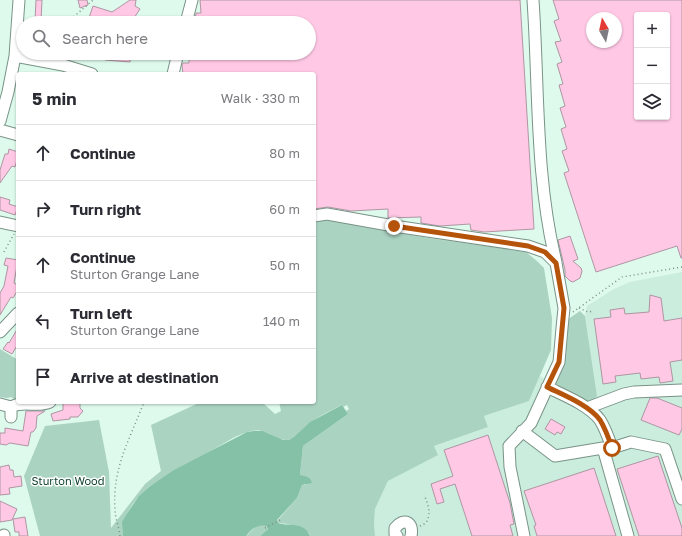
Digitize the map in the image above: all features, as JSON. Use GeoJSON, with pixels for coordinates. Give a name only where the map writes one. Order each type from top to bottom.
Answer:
{"type":"FeatureCollection","features":[{"type":"Feature","properties":{"kind":"street"},"geometry":{"type":"LineString","coordinates":[[18,16],[19,0]]}},
{"type":"Feature","properties":{"kind":"street"},"geometry":{"type":"LineString","coordinates":[[188,16],[192,0]]}},
{"type":"Feature","properties":{"kind":"street"},"geometry":{"type":"LineString","coordinates":[[524,536],[510,467],[509,446],[531,423],[559,362],[564,308],[551,242],[542,174],[534,0]]}},
{"type":"Feature","properties":{"kind":"street"},"geometry":{"type":"LineString","coordinates":[[0,120],[8,92],[15,56],[16,42]]}},
{"type":"Feature","properties":{"kind":"street"},"geometry":{"type":"LineString","coordinates":[[36,60],[63,65],[86,72]]}},
{"type":"Feature","properties":{"kind":"street"},"geometry":{"type":"LineString","coordinates":[[173,72],[176,60]]}},
{"type":"Feature","properties":{"kind":"street"},"geometry":{"type":"LineString","coordinates":[[0,130],[16,135]]}},
{"type":"Feature","properties":{"kind":"street"},"geometry":{"type":"LineString","coordinates":[[316,216],[327,214],[394,226],[528,246],[545,252],[556,263]]}},
{"type":"Feature","properties":{"kind":"street"},"geometry":{"type":"LineString","coordinates":[[0,222],[16,230]]}},
{"type":"Feature","properties":{"kind":"street"},"geometry":{"type":"LineString","coordinates":[[0,332],[16,318]]}},
{"type":"Feature","properties":{"kind":"street"},"geometry":{"type":"LineString","coordinates":[[547,387],[587,408],[599,419],[608,437],[607,448],[628,536]]}},
{"type":"Feature","properties":{"kind":"street"},"geometry":{"type":"LineString","coordinates":[[587,408],[608,399],[629,393],[682,390]]}},
{"type":"Feature","properties":{"kind":"street"},"geometry":{"type":"LineString","coordinates":[[0,404],[11,412],[17,404]]}},
{"type":"Feature","properties":{"kind":"street"},"geometry":{"type":"LineString","coordinates":[[522,432],[555,456],[607,448],[631,442],[665,449],[682,499]]}},
{"type":"Feature","properties":{"kind":"street"},"geometry":{"type":"LineString","coordinates":[[397,536],[395,534],[395,528],[404,522],[409,524],[411,532]]}},
{"type":"Feature","properties":{"kind":"path"},"geometry":{"type":"LineString","coordinates":[[75,16],[94,0]]}},
{"type":"Feature","properties":{"kind":"path"},"geometry":{"type":"LineString","coordinates":[[4,252],[16,230]]}},
{"type":"Feature","properties":{"kind":"path"},"geometry":{"type":"LineString","coordinates":[[563,319],[622,277],[682,267]]}},
{"type":"Feature","properties":{"kind":"path"},"geometry":{"type":"LineString","coordinates":[[579,308],[588,312],[594,311]]}},
{"type":"Feature","properties":{"kind":"path"},"geometry":{"type":"LineString","coordinates":[[120,536],[115,511],[115,478],[121,458],[143,404]]}},
{"type":"Feature","properties":{"kind":"path"},"geometry":{"type":"LineString","coordinates":[[411,532],[426,523],[430,516],[425,497]]}},
{"type":"Feature","properties":{"kind":"path"},"geometry":{"type":"LineString","coordinates":[[265,528],[280,520]]}},
{"type":"Feature","properties":{"kind":"shaded area"},"geometry":{"type":"Polygon","coordinates":[[[682,272],[682,536],[375,536],[375,509],[388,481],[437,455],[434,446],[488,427],[484,416],[529,401],[540,376],[583,404],[597,396],[585,316],[587,306],[614,289],[630,282],[682,272]]]}},
{"type":"Feature","properties":{"kind":"shaded area"},"geometry":{"type":"Polygon","coordinates":[[[342,405],[348,414],[303,446],[300,475],[309,478],[312,483],[302,485],[297,498],[277,520],[278,523],[300,526],[307,531],[310,536],[260,536],[268,529],[266,526],[260,526],[250,531],[246,536],[123,536],[122,522],[139,496],[149,487],[174,470],[247,432],[263,431],[283,440],[289,440],[310,422],[342,405]]]}},
{"type":"Feature","properties":{"kind":"green space","name":"Sturton Wood"},"geometry":{"type":"Polygon","coordinates":[[[328,220],[428,238],[526,252],[538,262],[544,268],[552,318],[551,350],[529,401],[484,416],[488,427],[434,446],[438,455],[388,481],[375,509],[375,536],[310,536],[309,533],[288,524],[278,523],[277,521],[297,498],[302,485],[306,485],[300,475],[303,446],[348,414],[346,411],[349,409],[347,405],[343,407],[342,405],[316,418],[294,437],[288,440],[281,439],[262,431],[251,431],[240,435],[149,487],[130,508],[124,522],[123,536],[40,536],[24,476],[45,426],[99,420],[109,472],[111,528],[145,484],[161,471],[151,425],[197,404],[264,404],[275,414],[281,411],[279,404],[316,404],[316,222],[328,220]]]}},
{"type":"Feature","properties":{"kind":"green space"},"geometry":{"type":"Polygon","coordinates":[[[580,311],[585,316],[597,396],[592,402],[583,404],[552,384],[567,320],[580,311]]]}},
{"type":"Feature","properties":{"kind":"green space"},"geometry":{"type":"Polygon","coordinates":[[[0,349],[16,359],[16,400],[11,397],[0,397],[0,349]]]}},
{"type":"Feature","properties":{"kind":"green space"},"geometry":{"type":"Polygon","coordinates":[[[265,525],[268,529],[260,536],[246,536],[256,526],[265,525]]]}},
{"type":"Feature","properties":{"kind":"building"},"geometry":{"type":"Polygon","coordinates":[[[36,0],[42,0],[41,16],[35,16],[36,0]]]}},
{"type":"Feature","properties":{"kind":"building"},"geometry":{"type":"Polygon","coordinates":[[[78,0],[87,0],[88,5],[80,8],[78,0]]]}},
{"type":"Feature","properties":{"kind":"building"},"geometry":{"type":"Polygon","coordinates":[[[130,0],[136,0],[135,6],[140,9],[135,16],[90,16],[93,6],[112,12],[130,0]]]}},
{"type":"Feature","properties":{"kind":"building"},"geometry":{"type":"Polygon","coordinates":[[[200,0],[520,0],[534,229],[484,232],[471,230],[470,224],[440,226],[421,223],[421,217],[388,218],[388,209],[351,211],[328,207],[316,209],[316,72],[183,72],[182,65],[183,63],[189,63],[189,60],[316,60],[316,16],[196,16],[196,13],[201,13],[200,0]]]}},
{"type":"Feature","properties":{"kind":"building"},"geometry":{"type":"Polygon","coordinates":[[[553,0],[682,0],[682,258],[677,246],[596,272],[564,173],[569,171],[562,151],[567,149],[561,129],[566,127],[560,108],[565,106],[559,85],[563,84],[557,64],[562,62],[555,42],[561,41],[554,21],[559,19],[553,0]]]}},
{"type":"Feature","properties":{"kind":"building"},"geometry":{"type":"Polygon","coordinates":[[[105,60],[130,60],[130,62],[105,60]]]}},
{"type":"Feature","properties":{"kind":"building"},"geometry":{"type":"Polygon","coordinates":[[[9,149],[16,151],[16,164],[15,167],[12,166],[0,183],[0,170],[5,154],[8,154],[9,149]]]}},
{"type":"Feature","properties":{"kind":"building"},"geometry":{"type":"Polygon","coordinates":[[[0,197],[10,200],[9,204],[16,206],[15,215],[0,210],[0,197]]]}},
{"type":"Feature","properties":{"kind":"building"},"geometry":{"type":"Polygon","coordinates":[[[570,236],[578,259],[573,261],[581,268],[582,271],[580,278],[573,282],[565,276],[558,240],[570,236]]]}},
{"type":"Feature","properties":{"kind":"building"},"geometry":{"type":"Polygon","coordinates":[[[6,258],[16,260],[14,283],[16,284],[16,293],[13,298],[11,297],[0,315],[0,293],[4,286],[8,266],[4,265],[6,258]]]}},
{"type":"Feature","properties":{"kind":"building"},"geometry":{"type":"Polygon","coordinates":[[[650,295],[661,298],[664,321],[682,318],[682,360],[670,362],[673,381],[660,383],[659,377],[641,379],[640,373],[615,376],[616,382],[603,384],[594,319],[611,317],[610,310],[624,308],[625,314],[649,312],[650,295]]]}},
{"type":"Feature","properties":{"kind":"building"},"geometry":{"type":"Polygon","coordinates":[[[16,331],[16,347],[12,354],[3,349],[8,342],[9,343],[16,331]]]}},
{"type":"Feature","properties":{"kind":"building"},"geometry":{"type":"Polygon","coordinates":[[[650,398],[657,398],[682,408],[682,429],[679,435],[641,420],[650,398]]]}},
{"type":"Feature","properties":{"kind":"building"},"geometry":{"type":"Polygon","coordinates":[[[63,404],[80,404],[80,408],[83,411],[78,417],[70,417],[70,419],[53,421],[51,414],[63,410],[63,404]]]}},
{"type":"Feature","properties":{"kind":"building"},"geometry":{"type":"Polygon","coordinates":[[[26,411],[45,411],[37,416],[36,428],[33,432],[31,432],[28,446],[10,443],[6,445],[0,444],[0,433],[5,433],[5,428],[23,431],[26,411]]]}},
{"type":"Feature","properties":{"kind":"building"},"geometry":{"type":"Polygon","coordinates":[[[551,419],[565,427],[561,434],[557,432],[555,435],[545,429],[551,419]]]}},
{"type":"Feature","properties":{"kind":"building"},"geometry":{"type":"Polygon","coordinates":[[[488,435],[510,503],[514,524],[510,525],[513,536],[472,536],[455,484],[440,489],[444,502],[437,504],[431,484],[453,476],[444,450],[488,435]]]}},
{"type":"Feature","properties":{"kind":"building"},"geometry":{"type":"Polygon","coordinates":[[[658,456],[682,528],[682,536],[639,536],[617,469],[658,456]]]}},
{"type":"Feature","properties":{"kind":"building"},"geometry":{"type":"Polygon","coordinates":[[[9,465],[10,470],[13,470],[14,477],[21,476],[22,486],[9,488],[10,494],[0,495],[0,467],[9,465]]]}},
{"type":"Feature","properties":{"kind":"building"},"geometry":{"type":"Polygon","coordinates":[[[594,468],[616,536],[537,536],[534,526],[536,525],[524,491],[594,468]]]}},
{"type":"Feature","properties":{"kind":"building"},"geometry":{"type":"Polygon","coordinates":[[[0,501],[17,509],[12,520],[0,522],[0,501]]]}},
{"type":"Feature","properties":{"kind":"building"},"geometry":{"type":"Polygon","coordinates":[[[25,517],[28,536],[19,536],[19,532],[15,532],[13,519],[25,517]]]}},
{"type":"Feature","properties":{"kind":"route"},"geometry":{"type":"LineString","coordinates":[[394,226],[528,246],[545,252],[556,263],[564,308],[559,362],[547,387],[589,409],[599,419],[612,448]]}}]}
